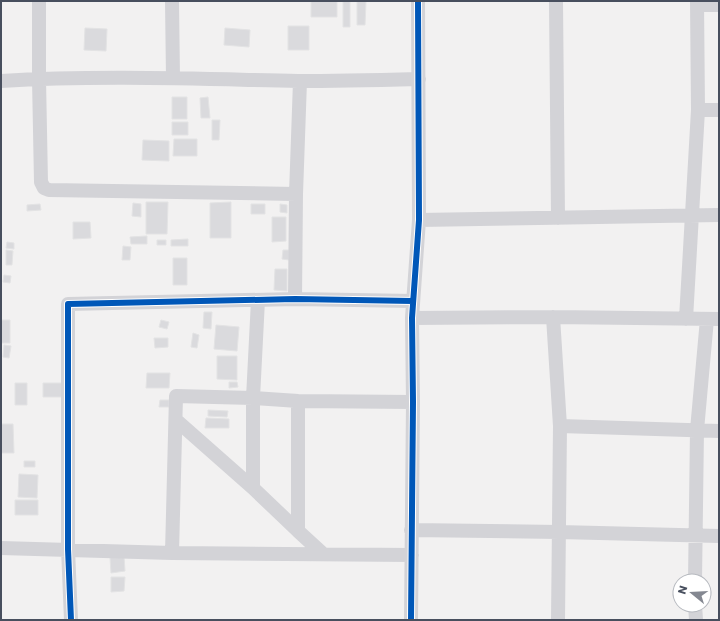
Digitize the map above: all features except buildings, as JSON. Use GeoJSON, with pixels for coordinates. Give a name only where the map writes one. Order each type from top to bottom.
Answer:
{"type":"FeatureCollection","features":[{"type":"Feature","properties":{"kind":"street"},"geometry":{"type":"LineString","coordinates":[[39,1],[39,79],[42,182],[44,188],[49,190],[296,194]]}},
{"type":"Feature","properties":{"kind":"street"},"geometry":{"type":"LineString","coordinates":[[172,1],[173,78]]}},
{"type":"Feature","properties":{"kind":"street"},"geometry":{"type":"LineString","coordinates":[[411,620],[413,402],[412,318],[419,220],[418,1]]}},
{"type":"Feature","properties":{"kind":"street"},"geometry":{"type":"LineString","coordinates":[[556,1],[558,218]]}},
{"type":"Feature","properties":{"kind":"street"},"geometry":{"type":"LineString","coordinates":[[686,319],[698,110],[697,3],[719,5]]}},
{"type":"Feature","properties":{"kind":"street"},"geometry":{"type":"LineString","coordinates":[[1,81],[39,79],[173,78],[300,81],[419,79]]}},
{"type":"Feature","properties":{"kind":"street"},"geometry":{"type":"LineString","coordinates":[[296,299],[296,194],[300,81]]}},
{"type":"Feature","properties":{"kind":"street"},"geometry":{"type":"LineString","coordinates":[[698,110],[719,110]]}},
{"type":"Feature","properties":{"kind":"street"},"geometry":{"type":"LineString","coordinates":[[419,220],[692,215],[719,216]]}},
{"type":"Feature","properties":{"kind":"street"},"geometry":{"type":"LineString","coordinates":[[71,620],[68,549],[68,304],[296,299],[413,301]]}},
{"type":"Feature","properties":{"kind":"street"},"geometry":{"type":"LineString","coordinates":[[253,488],[253,398],[258,300]]}},
{"type":"Feature","properties":{"kind":"street"},"geometry":{"type":"LineString","coordinates":[[553,317],[560,426],[558,620]]}},
{"type":"Feature","properties":{"kind":"street"},"geometry":{"type":"LineString","coordinates":[[412,318],[553,317],[713,319],[697,430],[695,573]]}},
{"type":"Feature","properties":{"kind":"street"},"geometry":{"type":"LineString","coordinates":[[172,553],[176,396],[413,402]]}},
{"type":"Feature","properties":{"kind":"street"},"geometry":{"type":"LineString","coordinates":[[298,400],[298,531]]}},
{"type":"Feature","properties":{"kind":"street"},"geometry":{"type":"LineString","coordinates":[[176,420],[253,488],[322,553]]}},
{"type":"Feature","properties":{"kind":"street"},"geometry":{"type":"LineString","coordinates":[[560,426],[719,431]]}},
{"type":"Feature","properties":{"kind":"street"},"geometry":{"type":"LineString","coordinates":[[411,530],[719,536]]}},
{"type":"Feature","properties":{"kind":"street"},"geometry":{"type":"LineString","coordinates":[[1,548],[172,553],[412,554]]}},
{"type":"Feature","properties":{"kind":"cycle path"},"geometry":{"type":"LineString","coordinates":[[411,620],[413,402],[412,318],[419,220],[418,1]]}},
{"type":"Feature","properties":{"kind":"cycle path"},"geometry":{"type":"LineString","coordinates":[[71,620],[68,549],[68,304],[295,299],[413,301]]}}]}
